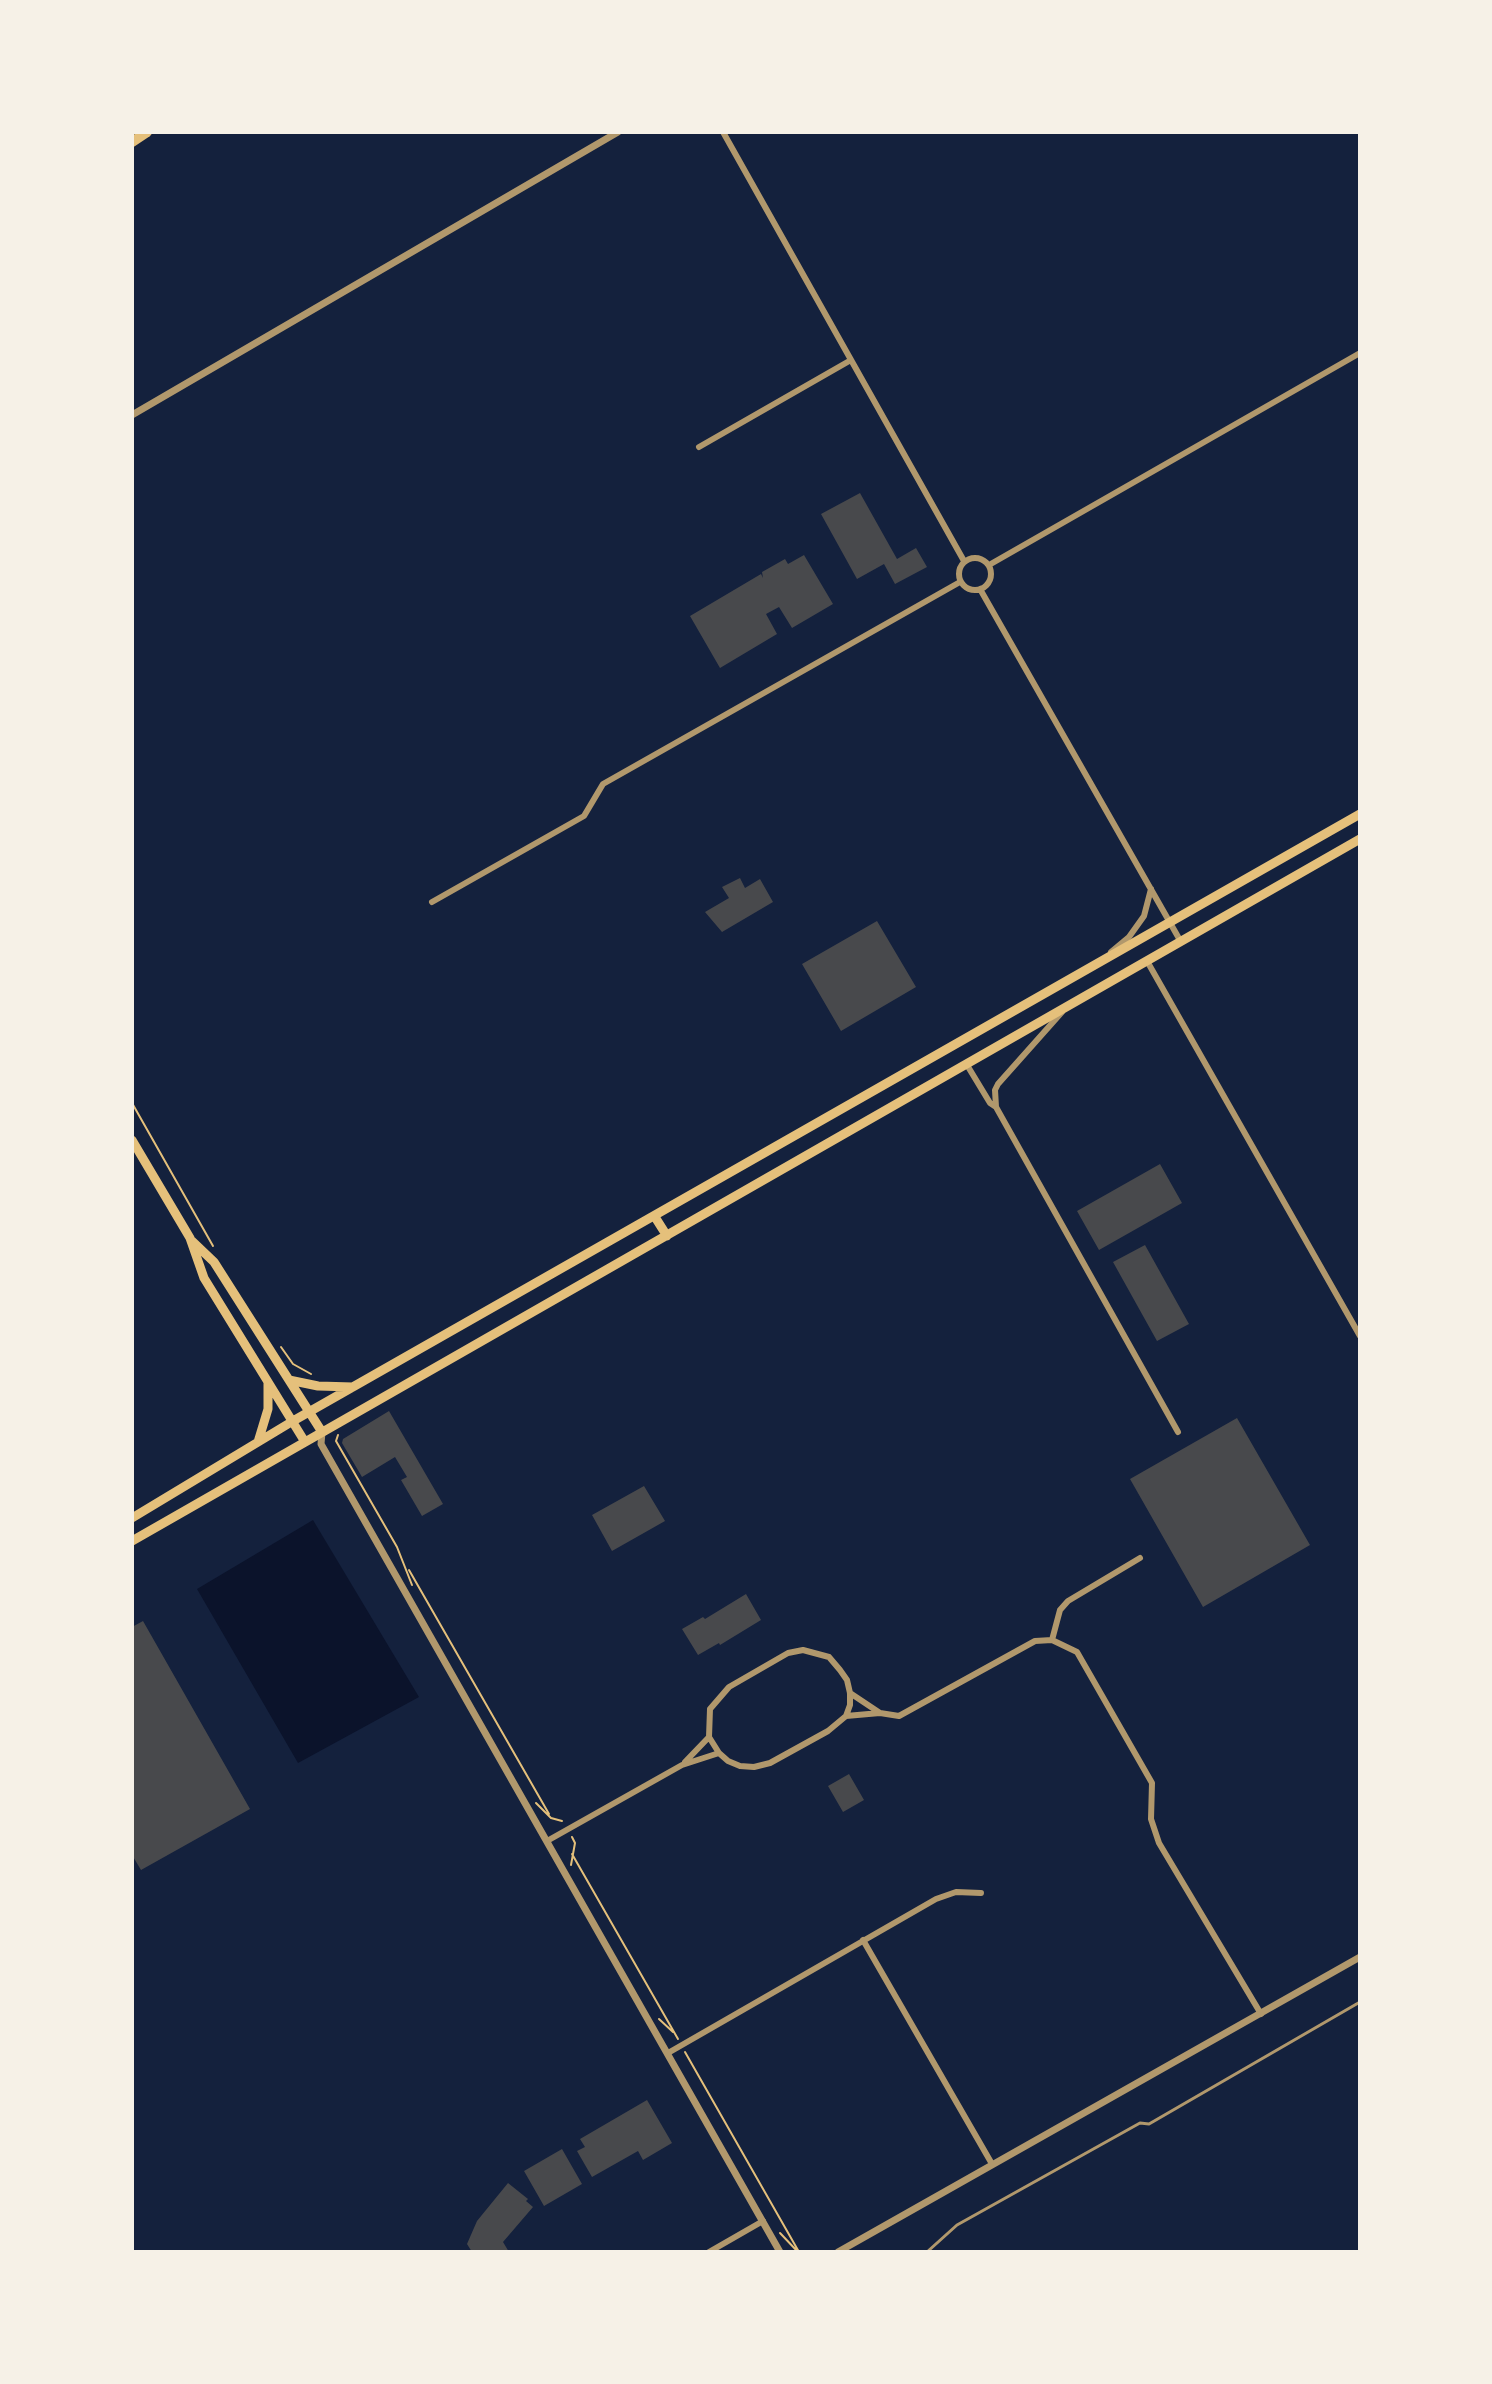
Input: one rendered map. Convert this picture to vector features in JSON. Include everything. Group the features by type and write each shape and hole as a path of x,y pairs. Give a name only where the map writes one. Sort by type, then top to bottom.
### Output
{"highway":[{"path":"132,142 147,132"}],"main road":[{"path":"1360,814 293,1421 132,1519 137,1538 1360,839"},
{"path":"132,1140 190,1238 204,1278 305,1442"},
{"path":"655,1217 667,1236"},
{"path":"190,1238 214,1262 322,1432"},
{"path":"289,1380 318,1386 356,1387"},
{"path":"258,1442 268,1409 268,1382"}],"street":[{"path":"132,415 618,132"},
{"path":"723,132 964,561"},
{"path":"989,565 1360,353"},
{"path":"699,447 851,360"},
{"path":"974,557 985,561 989,565 989,582 980,589 969,589 960,582 959,571 964,561 974,557"},
{"path":"432,902 584,816 603,784 960,582"},
{"path":"980,589 1181,942"},
{"path":"1093,967 1129,937 1144,916 1151,888"},
{"path":"1147,961 1360,1336"},
{"path":"1066,1008 998,1084 995,1090 996,1107 1178,1432"},
{"path":"967,1065 990,1103 996,1107"},
{"path":"322,1432 321,1444 780,2252"},
{"path":"305,1442 321,1444"},
{"path":"1052,1640 1060,1610 1068,1601 1140,1558"},
{"path":"846,1716 880,1713 899,1716 910,1712 1035,1641 1052,1640 1077,1652 1152,1783 1151,1819 1159,1843 1261,2014"},
{"path":"803,1650 829,1657 847,1680 850,1693 846,1716 828,1731 770,1763 740,1766 719,1753 709,1737 710,1709 720,1695 788,1653 803,1650"},
{"path":"850,1693 880,1713"},
{"path":"682,1765 709,1737"},
{"path":"547,1841 682,1765 719,1753"},
{"path":"668,2053 944,1895 966,1891 981,1893"},
{"path":"863,1940 992,2164"},
{"path":"838,2252 1360,1957"},
{"path":"709,2252 763,2221"}],"lane":[{"path":"927,2252 957,2225 1140,2123 1149,2124 1360,2002"}],"path":[{"path":"405,1565 476,1683 551,1818"},
{"path":"571,1852 673,2032"},
{"path":"690,2064 698,2073 799,2252"}],"water":[{"path":"313,1520 419,1697 298,1763 197,1589"}],"building":[{"path":"860,493 897,559 916,548 927,567 895,584 884,564 857,579 821,514"},
{"path":"804,555 833,604 792,628 779,607 766,614 777,634 720,668 690,616 761,574 763,578 762,572 785,559 788,564"},
{"path":"740,878 745,888 760,879 773,902 722,932 705,912 729,898 722,887"},
{"path":"877,921 916,987 841,1031 802,964"},
{"path":"1160,1164 1182,1203 1099,1250 1077,1211"},
{"path":"1145,1245 1189,1324 1157,1341 1113,1262"},
{"path":"389,1411 443,1504 422,1516 401,1480 407,1477 395,1457 362,1477 342,1443 343,1439"},
{"path":"1237,1418 1310,1545 1203,1607 1130,1479"},
{"path":"644,1486 665,1521 612,1551 592,1515"},
{"path":"746,1594 761,1620 698,1655 682,1629"},
{"path":"143,1621 250,1809 141,1870 132,1855 132,1627"},
{"path":"849,1774 864,1800 843,1812 828,1786"},
{"path":"647,2100 672,2143 643,2160 638,2151 592,2177 577,2151 585,2147 580,2139"},
{"path":"562,2149 582,2184 544,2206 524,2171"},
{"path":"508,2183 533,2207 503,2242 509,2252 472,2252 467,2244 477,2221"}]}
